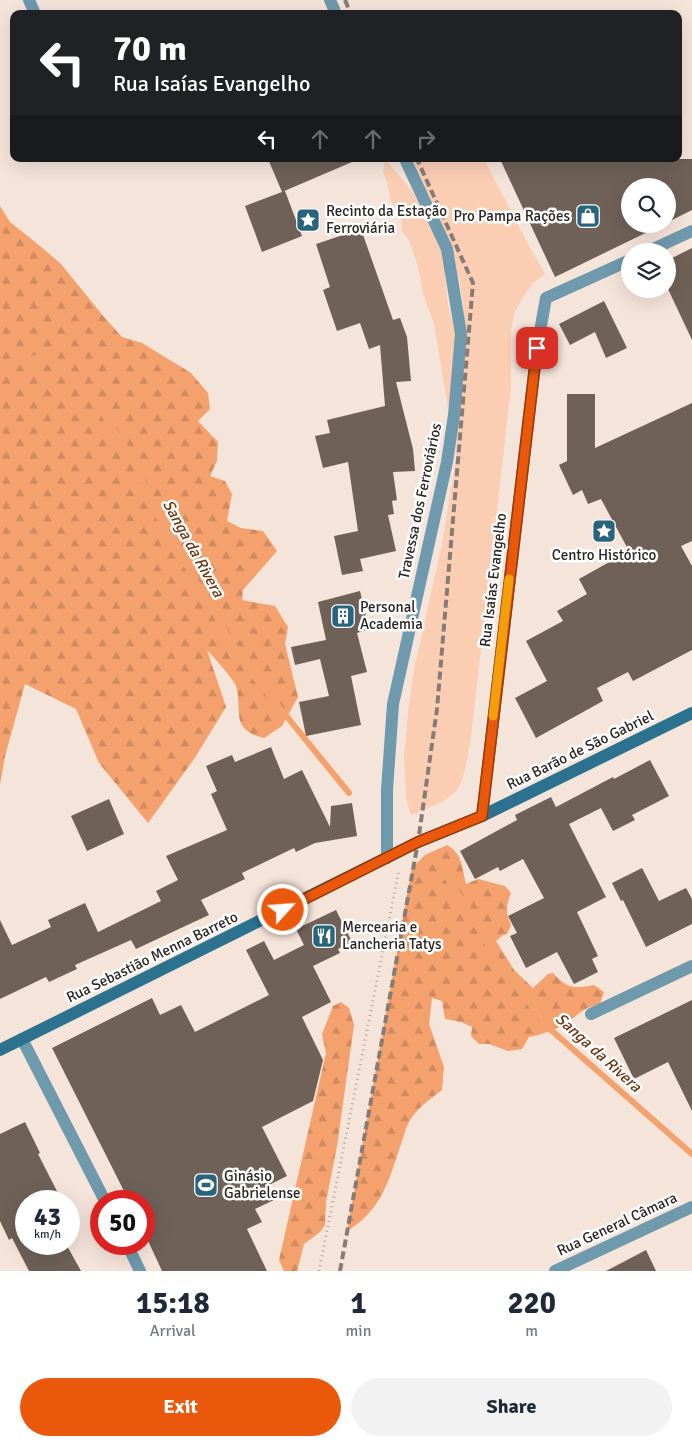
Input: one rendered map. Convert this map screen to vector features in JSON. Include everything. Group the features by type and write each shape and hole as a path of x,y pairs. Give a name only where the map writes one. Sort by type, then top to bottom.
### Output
{"main road":[{"name":"Rua Barão de São Gabriel","path":"482,816 692,713"},
{"name":"Rua Sebastião Menna Barreto","path":"0,1050 403,850 482,816"}],"street":[{"name":"Travessa dos Ferroviários","path":"387,858 387,790 393,704 447,462 454,416 461,334 446,249 406,162"},
{"path":"666,243 692,231"},
{"name":"Rua Isaías Evangelho","path":"482,816 537,348 546,298 621,264"},
{"path":"591,1014 692,966"},
{"path":"22,1039 99,1190"},
{"name":"Rua General Câmara","path":"555,1271 692,1207"},
{"path":"132,1255 140,1271"}],"path":[{"path":"319,1271 403,850"}],"shaded area":[{"path":"385,162 388,162 413,192 443,253 448,305 457,339 453,391 448,408 434,324 423,293 418,267 409,240 402,232 401,219 390,199 383,172"},
{"path":"412,162 486,162 545,274 533,283 524,296 515,311 511,330 511,388 471,737 465,769 459,787 455,792 437,804 411,815 406,799 404,758 408,712 413,674 442,544 455,464 465,328 462,295 453,253"}],"green space":[{"path":"0,206 10,222 61,264 122,337 142,343 191,373 208,393 210,409 198,421 218,442 217,461 210,476 225,481 232,494 227,521 241,528 263,531 277,551 243,590 242,600 275,606 288,627 285,644 298,697 282,726 264,738 253,734 246,730 242,724 235,683 207,650 226,707 194,759 148,823 99,763 76,709 25,684 5,756 0,785"},
{"path":"447,845 459,857 466,884 478,879 505,886 511,893 507,909 511,925 507,934 496,941 514,970 533,988 548,974 553,973 567,985 581,987 594,985 604,992 600,1004 585,1009 557,1028 529,1037 522,1049 508,1051 489,1044 479,1044 471,1036 472,1027 461,1022 445,1019 442,1001 432,998 429,1024 444,1067 442,1090 412,1117 406,1127 383,1193 369,1214 347,1231 412,868 425,855"},
{"path":"341,1002 349,1008 354,1025 337,1146 326,1202 325,1225 320,1232 304,1244 297,1271 284,1271 279,1260 326,1053 322,1034 333,1006"}],"building":[{"path":"682,159 692,159 692,210 676,218 676,178 621,178 621,233 645,233 621,243 621,245 555,277 501,162 682,162"},
{"path":"269,162 352,162 282,192"},
{"path":"285,191 302,236 262,252 245,206"},
{"path":"361,229 393,320 400,318 407,337 411,381 396,382 413,449 415,471 393,472 397,500 392,501 394,514 388,515 396,551 360,559 363,571 342,575 334,536 358,531 348,462 323,468 315,436 330,433 327,420 385,406 380,345 369,349 360,323 337,331 323,290 330,287 316,244"},
{"path":"692,248 692,340 672,298 676,298 676,256"},
{"path":"604,301 627,348 606,358 595,332 570,345 559,324"},
{"path":"567,394 595,394 595,448 692,403 692,541 681,546 692,566 692,650 633,681 628,672 597,688 603,701 536,738 515,698 547,681 526,641 563,621 557,611 587,594 579,579 629,551 601,499 588,504 582,490 573,495 559,465 567,461"},
{"path":"360,591 369,629 357,633 367,672 351,676 361,725 306,736 299,702 329,696 320,659 295,665 291,647 326,640 318,602"},
{"path":"271,747 284,779 302,770 330,827 331,806 352,803 357,836 315,843 296,852 294,848 242,873 245,879 201,900 209,915 136,949 131,940 75,965 77,969 49,982 46,977 0,999 0,920 12,945 51,927 48,920 85,903 98,932 161,901 156,891 178,880 166,856 227,830 211,794 217,791 206,766 232,755 235,762"},
{"path":"650,760 669,796 632,815 635,820 613,831 601,808 569,824 606,897 577,912 598,956 592,959 598,972 574,984 557,952 526,968 510,936 517,933 508,916 544,898 523,859 500,871 498,867 475,879 460,851 517,820 515,815 551,797 556,807"},
{"path":"109,799 124,834 87,851 71,816"},
{"path":"642,868 659,901 686,888 692,899 692,924 646,947 623,900 621,901 612,883"},
{"path":"336,910 352,942 338,949 340,953 313,966 331,1002 302,1017 323,1060 313,1101 262,1127 287,1176 269,1185 276,1199 255,1209 262,1222 247,1229 267,1271 162,1271 155,1255 155,1190 123,1190 52,1048 152,998 160,1015 181,1005 195,1032 269,995 246,950 264,941 274,960 304,945 296,929"},
{"path":"692,1000 692,1111 668,1062 634,1079 614,1038"},
{"path":"25,1122 40,1153 38,1154 56,1190 15,1190 15,1244 12,1238 9,1240 0,1221 0,1134"},
{"path":"646,1250 656,1271 606,1271"},
{"path":"21,1255 72,1255 81,1271 29,1271"}],"waterway":[{"name":"Sanga da Rivera","path":"0,367 48,355 94,399 134,461 159,518 244,664 349,793"},
{"name":"Sanga da Rivera","path":"435,859 464,903 501,967 551,1030 692,1154"}],"railway":[{"path":"345,0 349,10"},
{"path":"340,1271 418,842 437,709 473,283 418,162"}],"slow traffic":[{"path":"493,716 509,579"}],"place":[{"name":"Pro Pampa Rações","path":"588,216"},
{"name":"Recinto da Estação Ferroviária","path":"308,220"},
{"name":"Centro Histórico","path":"604,531"},
{"name":"Personal Academia","path":"343,616"},
{"name":"Mercearia e Lancheria Tatys","path":"324,936"},
{"name":"Ginásio Gabrielense","path":"206,1185"}],"route":[{"path":"283,910 418,842 482,816 537,348"}]}
